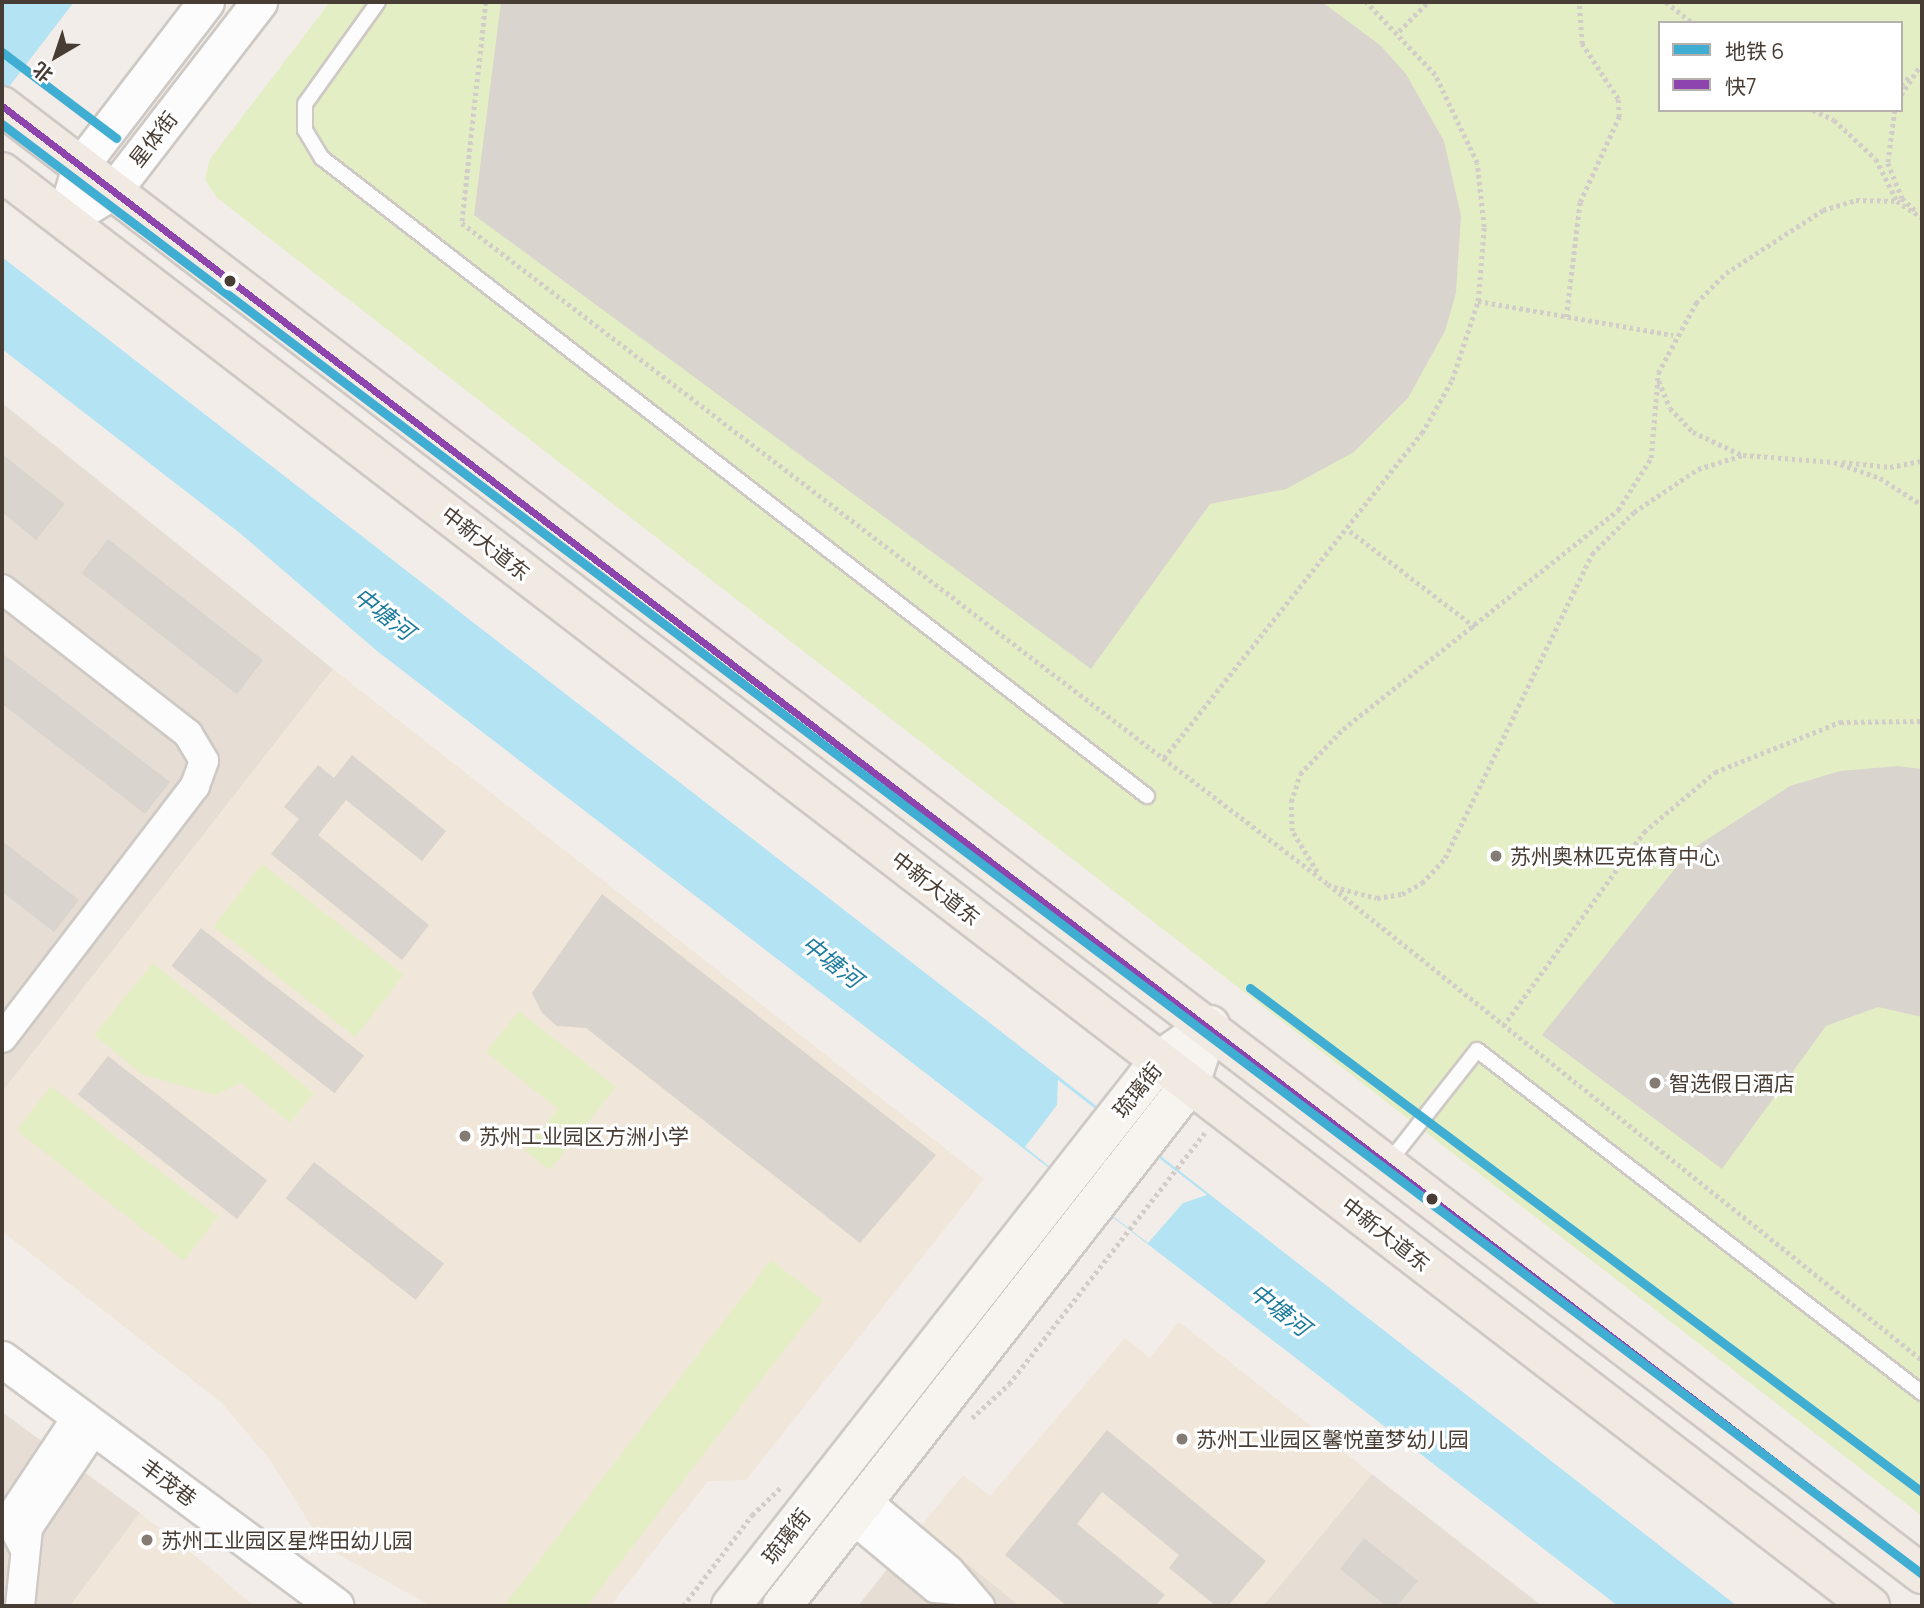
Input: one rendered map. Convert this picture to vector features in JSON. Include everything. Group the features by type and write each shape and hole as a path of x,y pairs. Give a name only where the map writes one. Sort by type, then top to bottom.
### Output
{"main road":[{"path":"3,106 1390,1162 1922,1573"},
{"name":"中新大道东","path":"2,172 1870,1606"},
{"name":"琉璃街","path":"731,1606 1160,1060 1210,1025"},
{"name":"琉璃街","path":"782,1606 1190,1084 1210,1025"}],"street":[{"name":"星体街","path":"65,220 80,166 206,2"},
{"name":"星体街","path":"65,220 113,191 259,2"},
{"path":"2,589 188,734 204,761 195,786 2,1038"},
{"name":"丰茂巷","path":"2,1359 336,1606"},
{"path":"20,1606 15,1528 87,1421"},
{"path":"858,1509 949,1592"}],"lane":[{"path":"378,2 305,104 304,130 322,158 1147,796"},
{"path":"1390,1162 1477,1050 1922,1393"}],"path":[{"path":"486,2 462,223 1328,884 1922,1360"},
{"path":"1164,758 1350,531 1452,380 1478,301 1484,227 1477,163 1435,75 1398,31 1366,2"},
{"path":"1398,31 1428,2"},
{"path":"1566,317 1580,202 1619,117 1618,99 1582,44 1579,2"},
{"path":"1668,2 1691,21"},
{"path":"1903,83 1921,64"},
{"path":"1903,91 1921,64"},
{"path":"1817,112 1834,120 1876,159 1897,201 1922,218"},
{"path":"1895,112 1888,163 1902,198 1922,218"},
{"path":"1743,455 1699,469 1634,512 1592,554 1454,840 1422,883 1377,898 1328,884 1301,857 1292,831 1291,802 1300,774 1343,729 1475,627 1618,510 1656,443 1658,376 1673,335 1726,273 1824,210 1856,200 1897,201"},
{"path":"1478,301 1673,335"},
{"path":"1658,376 1682,422 1709,443 1743,455 1890,467 1922,461"},
{"path":"1834,462 1880,478 1922,505"},
{"path":"1350,531 1475,627"},
{"path":"1503,1026 1644,832 1715,772 1840,722 1922,722"},
{"path":"964,1426 1009,1384 1175,1170"}],"shaded area":[{"path":"2,403 333,669 2,1092"},
{"name":"苏州工业园区方洲小学","path":"333,669 984,1179 746,1480 708,1481 610,1606 431,1606 324,1546 271,1461 222,1403 2,1231 2,1092"},
{"name":"苏州工业园区馨悦童梦幼儿园","path":"1179,1322 1372,1474 1263,1606 1020,1606 921,1526 963,1475 990,1496 1125,1338 1150,1358"},
{"path":"2,1412 140,1513 70,1606 2,1606"},
{"path":"1372,1474 1542,1606 1263,1606"},
{"name":"苏州工业园区星烨田幼儿园","path":"140,1513 209,1567 253,1606 70,1606"},
{"path":"921,1526 1020,1606 858,1606"}],"green space":[{"name":"苏州奥林匹克体育中心","path":"330,2 1922,2 1922,1516 216,197 205,179 210,159"},
{"path":"262,864 404,975 355,1037 213,926"},
{"path":"153,963 314,1093 290,1123 241,1083 215,1095 143,1075 94,1035"},
{"path":"519,1011 616,1087 550,1170 525,1151 558,1109 486,1052"},
{"path":"51,1086 218,1217 184,1261 17,1130"},
{"path":"771,1260 823,1300 587,1606 504,1606"}],"water":[{"path":"2,2 74,2 2,96"},
{"name":"中塘河","path":"2,257 1737,1606 1618,1606 377,651 241,534 2,349"}],"pier":[{"path":"1058,1080 1207,1195 1183,1203 1148,1243 1066,1180 1025,1147 1057,1105"}],"building":[{"path":"501,2 1322,2 1380,45 1406,74 1444,141 1461,216 1456,293 1445,331 1408,398 1354,452 1286,489 1210,504 1091,669 474,215"},
{"path":"2,454 65,504 36,540 2,512"},
{"path":"108,539 263,660 237,694 82,573"},
{"path":"2,653 170,782 145,814 2,704"},
{"path":"352,755 446,831 422,861 346,800 318,835 429,925 402,960 271,854 299,819 284,807 318,765 334,778"},
{"path":"1898,766 1922,769 1922,1017 1878,1007 1826,1026 1722,1169 1542,1035 1689,851 1790,786 1840,771"},
{"path":"2,841 79,900 54,932 2,892"},
{"path":"602,894 936,1155 860,1243 586,1028 557,1026 542,1013 532,993"},
{"path":"201,928 364,1055 335,1093 171,966"},
{"path":"108,1056 267,1180 237,1219 78,1095"},
{"path":"314,1162 444,1264 416,1300 286,1198"},
{"path":"1107,1430 1266,1561 1228,1606 1216,1606 1169,1568 1179,1555 1102,1492 1077,1524 1165,1595 1155,1606 1067,1606 1005,1555"},
{"path":"1364,1538 1418,1581 1397,1606 1386,1606 1340,1569"}],"metro line":[{"name":"6","path":"2,52 116,138"},
{"name":"6","path":"2,124 1922,1574"},
{"name":"6","path":"1250,988 1922,1492"}],"transit line":[{"name":"快7","path":"2,106 1922,1574"}],"place":[{"name":"苏州奥林匹克体育中心","path":"1496,856"},
{"name":"智选假日酒店","path":"1655,1083"},
{"name":"苏州工业园区方洲小学","path":"465,1136"},
{"name":"苏州工业园区馨悦童梦幼儿园","path":"1182,1439"},
{"name":"苏州工业园区星烨田幼儿园","path":"147,1540"}]}
